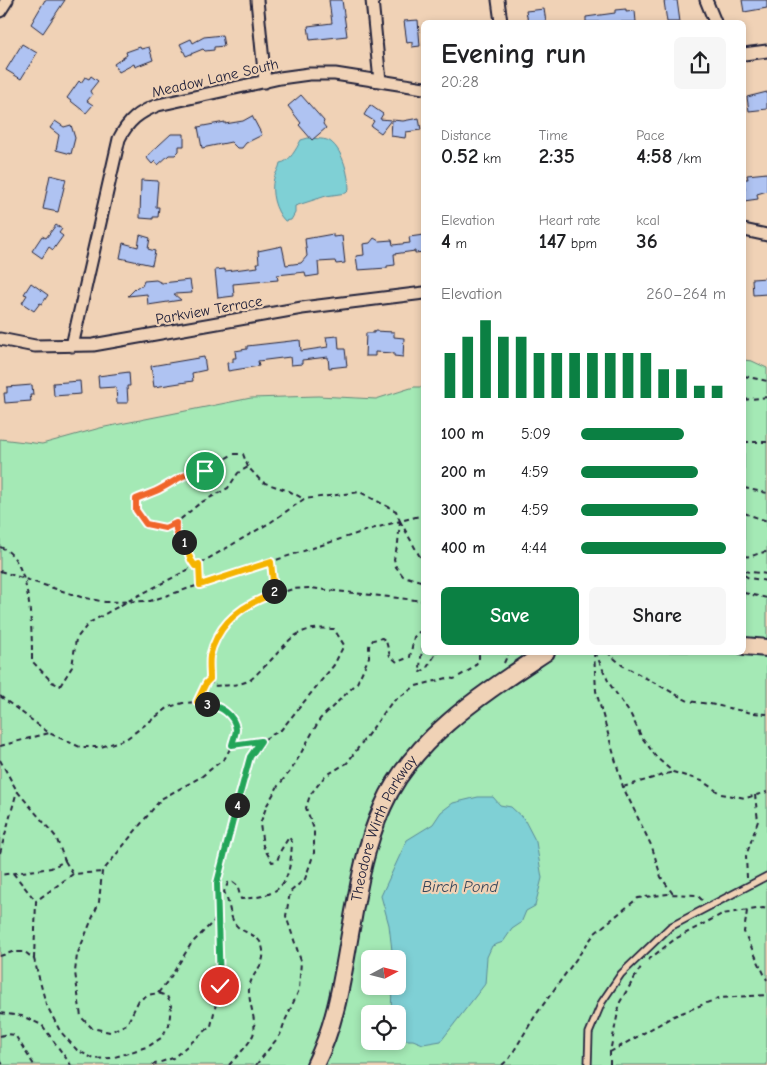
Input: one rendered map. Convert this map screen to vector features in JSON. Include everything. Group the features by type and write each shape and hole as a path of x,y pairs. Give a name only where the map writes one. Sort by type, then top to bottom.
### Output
{"street":[{"path":"257,0 265,82"},
{"path":"372,0 380,81"},
{"path":"498,0 501,20"},
{"path":"706,0 714,20"},
{"path":"746,54 767,52"},
{"name":"Meadow Lane South","path":"72,346 117,149 125,128 141,112 158,105 296,76 335,74 421,88"},
{"path":"746,230 767,235"},
{"name":"Parkview Terrace","path":"0,339 35,346 72,346 119,342 302,308 421,293"},
{"path":"746,646 767,648"},
{"name":"Theodore Wirth Parkway","path":"315,1065 332,1023 341,992 360,874 383,804 414,756 438,732 508,677 541,655"}],"lane":[{"path":"588,1065 588,1033 602,1002 620,974 670,927 767,876"}],"path":[{"path":"746,376 767,381"},
{"path":"746,400 767,396"},
{"path":"746,442 767,442"},
{"path":"248,467 238,473 228,488 200,503 176,523 165,528 146,524 136,510 136,499 156,491 184,474 205,471 233,454 243,454 248,467 262,482 304,499"},
{"path":"746,489 767,494"},
{"path":"0,547 6,549 20,565 24,579 31,625 32,661 52,682 60,686 72,667 76,639 90,623 199,564 271,522 304,499 360,492 396,511 421,559"},
{"path":"746,514 767,521"},
{"path":"0,571 81,597 105,602 150,601 368,530 421,516"},
{"path":"400,521 394,559 396,566 403,576 421,581"},
{"path":"176,523 175,531 177,537 184,541 195,566"},
{"path":"746,557 750,558 767,552"},
{"path":"271,562 274,594"},
{"path":"199,564 200,585"},
{"path":"746,571 767,574"},
{"path":"746,576 767,581"},
{"path":"232,745 261,741 281,730 334,665 344,645 334,629 317,628 299,633 284,644 249,681 213,686 210,679 210,656 226,622 256,600 293,589 310,588 421,601"},
{"path":"746,593 767,598"},
{"path":"229,1065 253,1034 255,1026 252,1018 249,987 264,960 260,942 234,924 224,892 228,883 233,882 237,885 241,900 273,892 285,883 290,866 292,842 289,838 283,845 277,862 272,862 267,856 263,846 260,824 267,805 278,786 292,768 320,720 357,683 366,663 372,640 382,638 386,641 390,656 397,662 410,657 414,637 419,632 421,633"},
{"path":"421,653 420,672 426,669 435,655"},
{"path":"256,1065 280,1035 284,1021 299,990 301,961 286,916 290,892 305,879 314,852 314,829 306,808 310,795 325,776 347,763 392,702 416,686 447,678 454,679 473,668 479,660 479,655"},
{"path":"504,662 508,655"},
{"path":"594,655 596,691 623,787 652,848 661,877 673,894"},
{"path":"595,655 609,683 631,714 641,736 657,758 673,772 702,781 721,794 746,798 767,792"},
{"path":"610,655 622,665 688,701 767,714"},
{"path":"197,702 206,683 210,679"},
{"path":"0,696 49,733 80,747 102,747 126,740 170,707 197,702 221,708 232,717 236,729 232,745 225,758 201,777 161,799 102,872 99,902 77,955 75,972 81,1017 92,1028 110,1032 127,1024 139,1000 148,995 158,993 167,996 171,1004 169,1025 161,1038 149,1046 111,1058 94,1059 77,1050 60,1031 46,1004 34,959 36,901 13,873"},
{"path":"0,746 49,733"},
{"path":"152,1065 173,1058 211,1026 220,986 217,883 250,757 261,741"},
{"path":"0,760 17,791 56,837 73,874"},
{"path":"623,787 673,772"},
{"path":"0,853 17,791"},
{"path":"747,886 746,856 758,821 755,796"},
{"path":"0,875 51,868 66,861"},
{"path":"36,901 73,874 102,872"},
{"path":"502,1065 509,1058 535,1016 595,934 638,898 673,894 697,895 707,907 722,914"},
{"path":"648,960 675,939 722,914 767,909"},
{"path":"747,911 744,932 767,980"},
{"path":"158,993 170,978 191,944 218,917"},
{"path":"0,956 12,952 25,952 34,959"},
{"path":"610,1065 610,1052 620,1002 642,965"},
{"path":"610,1052 674,1016 719,998 767,995"},
{"path":"0,1013 22,1016 42,1026 71,1065"},
{"path":"0,1036 7,1034 15,1036 34,1065"},
{"path":"0,1060 3,1065"}],"green space":[{"path":"746,360 767,368 767,1065 0,1065 0,439 42,444 100,428 251,398 318,396 376,399 414,387 421,387 421,655 746,655"}],"water":[{"path":"308,138 331,142 339,151 348,178 349,190 346,193 326,196 295,206 295,213 291,220 285,221 278,212 274,201 274,178 280,163 290,158 301,140"},
{"name":"Birch Pond","path":"478,797 493,797 500,805 511,807 524,819 536,842 542,878 535,906 526,911 521,923 512,929 503,942 492,946 487,957 485,984 441,1041 423,1044 413,1040 406,1040 406,1005 391,1005 392,995 406,995 406,950 392,950 389,925 381,896 407,840 433,824 441,812 453,803"}],"building":[{"path":"45,0 65,0 43,33 31,24"},
{"path":"329,0 342,0 347,36 310,40 308,26 332,23"},
{"path":"677,0 680,20 667,20 664,1"},
{"path":"742,0 767,0 767,8 744,12"},
{"path":"544,9 546,20 528,20 526,11"},
{"path":"626,9 626,12 635,11 636,20 586,20 586,17 615,13 615,10"},
{"path":"418,20 420,46 412,47 412,42 407,43 404,21"},
{"path":"222,35 224,46 214,47 214,50 205,51 203,49 186,56 180,44 191,39 193,43 204,37"},
{"path":"22,44 37,53 21,79 6,70"},
{"path":"140,47 141,49 149,47 153,60 135,67 134,64 119,72 114,64 127,55 126,52"},
{"path":"91,76 98,81 90,91 92,95 87,101 93,105 86,113 67,98 79,81 81,83 85,77 89,79"},
{"path":"767,92 767,109 749,111 747,97"},
{"path":"301,95 324,121 323,124 326,128 312,140 299,125 301,123 288,106"},
{"path":"370,105 383,114 380,119 391,120 381,133 371,126 374,121 364,115"},
{"path":"252,116 262,135 246,143 242,148 237,148 231,142 202,148 198,127 243,121"},
{"path":"419,118 421,130 406,132 405,138 391,136 392,120 403,121"},
{"path":"55,121 64,127 71,125 75,138 71,154 56,150 59,135 50,128"},
{"path":"171,134 184,134 184,146 179,146 179,151 175,155 169,155 158,165 155,161 152,164 146,157"},
{"path":"767,173 767,191 757,194 758,199 746,201 747,175"},
{"path":"50,175 66,179 58,212 43,209"},
{"path":"141,180 158,181 156,207 159,207 158,217 153,217 153,219 140,218"},
{"path":"56,225 62,229 59,233 63,236 53,250 49,247 42,258 32,251 42,236 46,238"},
{"path":"333,234 333,237 342,236 345,263 336,264 335,261 318,262 319,275 306,277 305,272 277,275 278,280 233,284 234,296 218,298 215,270 225,269 225,271 258,267 258,251 282,246 286,265 301,263 307,256 305,239"},
{"path":"140,235 150,238 148,249 155,251 152,265 120,258 123,243 138,247"},
{"path":"421,235 421,252 415,253 415,251 394,254 395,265 387,266 387,268 358,270 356,256 364,255 363,244 370,243 374,238 379,241 392,240 393,245 410,243 409,237"},
{"path":"767,278 767,294 753,295 752,279"},
{"path":"156,280 162,283 190,280 192,293 174,294 181,300 148,305 147,294 128,296 137,287 142,286 144,281"},
{"path":"31,283 48,295 34,311 22,303 27,295 24,294"},
{"path":"374,331 394,332 394,337 404,338 403,357 394,356 394,353 375,352 375,356 365,356 366,333 374,333"},
{"path":"338,336 339,349 345,349 347,366 329,368 328,357 302,360 302,364 291,365 290,357 258,361 259,366 228,371 227,363 233,362 233,358 236,358 235,351 247,349 247,346 300,340 301,351 328,347 326,337"},
{"path":"204,357 206,370 192,373 193,381 154,387 151,366"},
{"path":"129,372 130,386 127,386 128,403 117,403 116,387 99,388 98,376"},
{"path":"80,381 81,394 54,396 53,383"},
{"path":"32,385 33,395 30,395 31,401 5,403 4,393 7,393 7,387"}],"route":[{"path":"205,471 184,474 156,491 136,499 136,510 146,524 165,528 176,523 175,531 177,537 184,541 195,566 199,564 200,585 271,562 274,594 256,600 226,622 210,656 210,679 206,683 197,702 221,708 232,717 236,729 232,745 261,741 250,757 242,783 229,844 217,883 220,986"}]}
